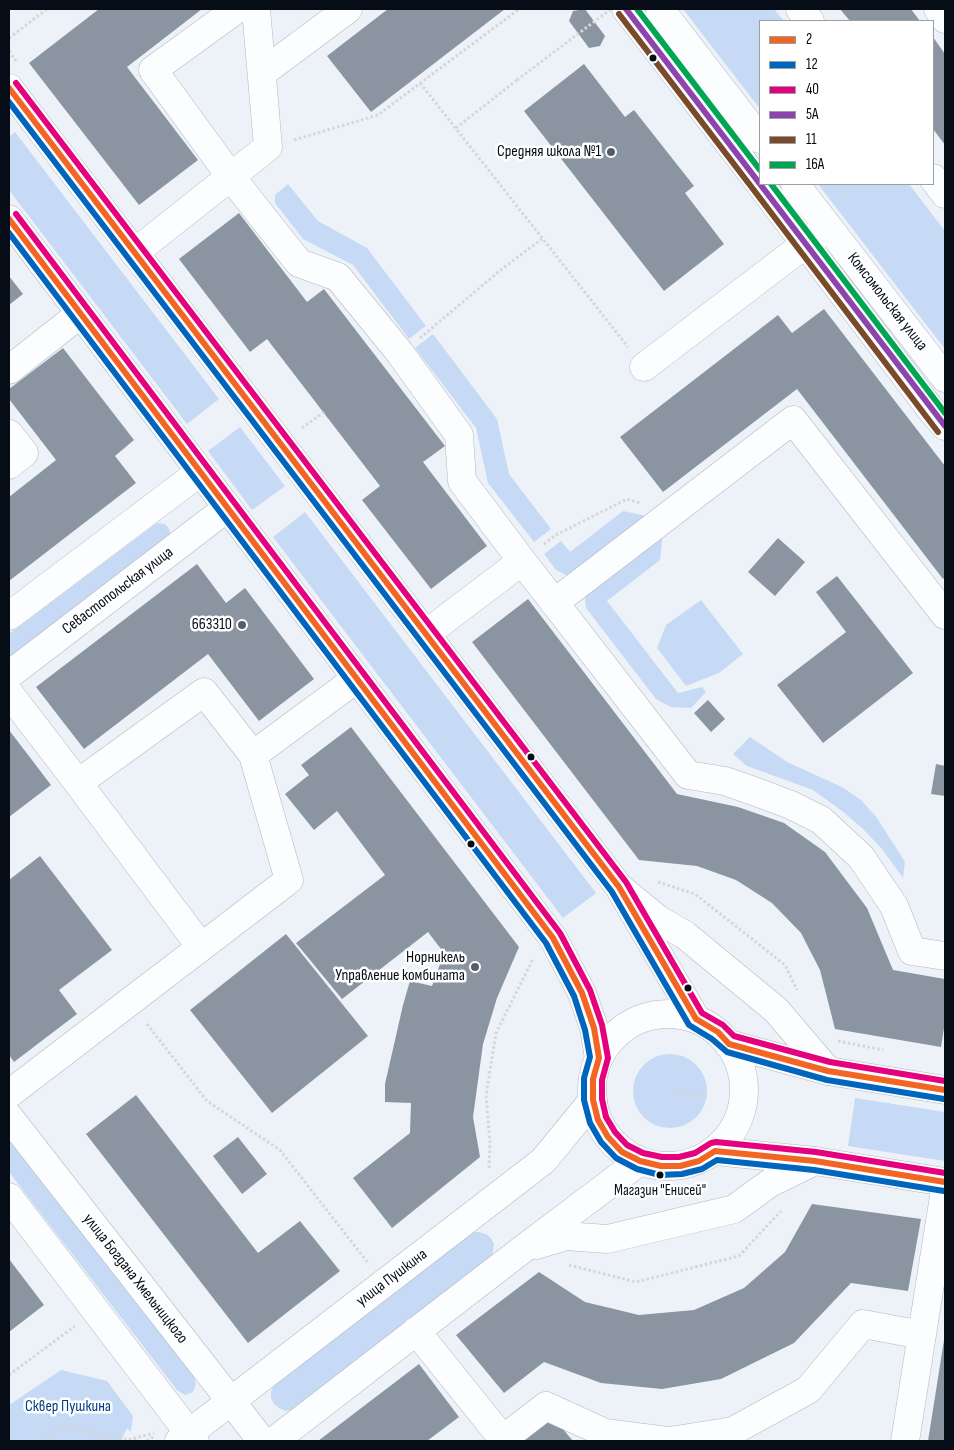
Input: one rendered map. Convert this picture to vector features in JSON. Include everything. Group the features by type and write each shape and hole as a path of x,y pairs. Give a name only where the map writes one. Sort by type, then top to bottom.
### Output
{"street":[{"path":"237,9 153,70 231,177 300,263 338,277 400,353 459,435 462,481 530,554 554,603 688,775 725,781 759,792 821,820 861,857 894,906 912,951 945,956"},
{"path":"134,253 268,147 256,9"},
{"path":"262,74 348,9"},
{"name":"Комсомольская улица","path":"626,9 759,183"},
{"path":"660,9 759,138"},
{"path":"800,9 809,20"},
{"path":"938,9 945,19"},
{"path":"9,88 619,887 696,1019"},
{"path":"934,179 945,194"},
{"name":"Комсомольская улица","path":"761,185 945,426"},
{"name":"Комсомольская улица","path":"796,185 945,378"},
{"path":"9,219 552,938 582,993 594,1028 599,1058"},
{"path":"644,366 828,226"},
{"path":"9,370 80,314"},
{"path":"554,603 793,420 944,609"},
{"path":"9,434 24,453 9,465"},
{"path":"9,616 200,472"},
{"name":"Севастопольская улица","path":"9,675 227,508"},
{"path":"426,634 530,554"},
{"path":"253,755 356,678"},
{"path":"9,1094 288,880 253,755 204,692 78,783"},
{"path":"9,693 201,947"},
{"path":"619,887 659,920 684,934 776,1010 828,1071"},
{"path":"668,1014 696,1019 718,1032 729,1044 742,1071 744,1102 734,1129 715,1151 698,1161 680,1166 661,1166 640,1161 622,1152 608,1137 598,1120 593,1100 593,1079 599,1058 616,1035 640,1019 668,1014"},
{"path":"729,1044 828,1071 945,1090"},
{"name":"улица Пушкина","path":"184,1433 230,1401 542,1161 593,1100"},
{"name":"улица Богдана Хмельницкого","path":"9,1117 262,1441"},
{"path":"715,1151 815,1161 945,1182"},
{"path":"274,1441 640,1161"},
{"path":"523,1249 566,1236 608,1239 734,1209 770,1183 815,1161"},
{"path":"905,1441 945,1190"},
{"path":"9,1196 96,1310 184,1433"},
{"path":"416,1331 502,1440 546,1406 605,1433 669,1441 734,1438 808,1390 863,1324 922,1335"}],"path":[{"path":"9,38 47,9"},
{"path":"268,147 378,115 519,9"},
{"path":"456,128 611,9"},
{"path":"420,84 644,366"},
{"path":"430,330 502,269 542,239"},
{"path":"300,430 324,412"},
{"path":"530,554 556,535 627,499 670,513"},
{"path":"652,880 695,894 785,965 800,998"},
{"path":"483,1174 489,1169 490,1143 486,1095 496,1033 537,951"},
{"path":"130,1002 207,1101 280,1150 368,1263 376,1258"},
{"path":"676,1091 707,1096"},
{"path":"568,1265 636,1282 739,1256 783,1209"},
{"path":"9,1375 96,1310"},
{"path":"41,1441 62,1425 128,1440 160,1432 184,1433"},
{"path":"108,1441 110,1436"}],"green space":[{"path":"683,9 774,9 783,20 759,20 759,108"},
{"path":"15,132 219,399 187,424 9,190 9,137"},
{"path":"288,184 318,221 367,248 426,326 409,339 353,265 303,239 275,203 275,195"},
{"path":"819,185 910,185 945,231 945,349"},
{"path":"433,334 497,419 509,474 551,529 534,542 488,483 476,428 415,348"},
{"path":"240,427 285,486 252,510 208,451"},
{"path":"623,511 651,517 580,572 566,575 556,570 544,554 561,541 570,552"},
{"path":"305,512 596,893 563,918 273,537"},
{"path":"157,523 165,524 171,534 9,660 9,634"},
{"path":"663,532 660,560 607,601 678,693 702,687 706,692 691,708 671,707 656,699 586,608 585,598 591,587"},
{"path":"701,600 743,654 719,673 686,686 657,648 666,625"},
{"path":"750,737 787,762 842,787 861,800 877,818 905,862 903,878 882,849 842,811 813,790 747,766 733,754"},
{"path":"663,1054 677,1054 691,1060 701,1070 707,1084 705,1105 691,1122 677,1128 663,1128 649,1122 639,1112 633,1098 633,1084 639,1070 649,1060"},
{"path":"855,1098 945,1112 945,1161 848,1146"},
{"path":"9,1137 194,1377 196,1384 193,1392 185,1395 177,1390 9,1172"},
{"path":"473,1232 486,1234 491,1238 494,1244 492,1257 291,1410 285,1411 274,1404 271,1392 277,1381"},
{"name":"Сквер Пушкина","path":"61,1370 107,1381 133,1416 131,1432 127,1428 121,1441 9,1441 9,1405"}],"building":[{"path":"99,9 202,9 127,67 198,160 139,205 29,63"},
{"path":"388,9 505,9 371,112 327,56"},
{"path":"585,9 605,36 600,46 589,48 569,21 573,11"},
{"path":"840,9 911,9 919,20 849,20"},
{"path":"934,38 945,54 945,145 934,130"},
{"name":"Средняя школа №1","path":"584,64 625,117 634,110 694,186 685,193 724,244 664,291 524,111"},
{"path":"239,213 307,302 324,289 445,446 423,462 487,546 431,589 362,500 380,486 267,339 250,352 179,259"},
{"path":"9,276 23,294 9,305"},
{"path":"824,309 945,466 945,577 943,579 797,389 663,492 620,437 778,315 792,333"},
{"path":"63,348 134,440 115,456 136,483 9,581 9,497 56,460 9,399 9,389"},
{"path":"778,538 805,562 775,596 748,572"},
{"path":"197,564 226,603 245,588 314,679 259,721 208,654 84,749 36,687"},
{"path":"837,576 913,673 823,743 777,685 846,632 816,592"},
{"path":"528,599 677,794 738,807 784,823 825,852 867,908 893,970 945,979 945,1022 941,1047 835,1029 820,970 801,933 772,903 736,880 697,866 639,860 472,642"},
{"path":"708,700 725,719 711,732 694,713"},
{"name":"Норникель Управление комбината","path":"351,727 519,947 497,998 483,1044 473,1117 480,1157 392,1228 353,1178 410,1133 411,1103 385,1102 385,1084 410,981 432,986 444,953 428,932 342,999 296,943 385,875 337,811 314,830 285,794 309,775 301,765"},
{"path":"9,730 51,785 9,817"},
{"path":"936,764 945,766 945,796 931,794"},
{"path":"40,856 112,950 59,990 77,1014 14,1062 9,1055 9,880"},
{"path":"286,934 368,1036 272,1113 190,1010"},
{"path":"136,1095 258,1253 300,1221 340,1271 248,1343 86,1134"},
{"path":"238,1137 267,1174 242,1194 213,1156"},
{"path":"812,1204 921,1219 908,1291 851,1283 794,1343 721,1379 662,1389 601,1383 544,1362 504,1393 456,1335 539,1272 585,1302 639,1315 694,1310 744,1288 785,1252"},
{"path":"9,1259 44,1305 9,1332"},
{"path":"944,1340 945,1441 928,1441"},
{"path":"419,1364 459,1417 427,1441 318,1441"},
{"path":"546,1409 573,1441 508,1441"}],"transit line":[{"name":"5А","path":"626,9 759,183"},
{"name":"16А","path":"637,9 759,169"},
{"name":"11","path":"619,14 753,189"},
{"name":"40","path":"16,83 626,882 702,1013 723,1025 734,1036 830,1062 945,1081"},
{"name":"2","path":"9,88 619,887 696,1019 718,1032 729,1044 828,1071 945,1090"},
{"name":"12","path":"9,102 612,892 689,1025 712,1039 727,1052 827,1080 944,1099"},
{"name":"5А","path":"761,185 945,426"},
{"name":"16А","path":"772,185 945,413"},
{"name":"11","path":"753,189 938,432"},
{"name":"40","path":"16,214 560,933 590,990 602,1025 608,1058 602,1080 602,1099 606,1117 615,1132 627,1145 643,1153 662,1157 679,1157 695,1153 716,1142 816,1152 945,1173"},
{"name":"2","path":"9,219 553,938 582,993 594,1028 599,1058 593,1079 593,1100 598,1120 608,1137 622,1152 640,1161 661,1166 680,1166 699,1161 715,1151 815,1161 945,1182"},
{"name":"12","path":"9,233 546,943 574,996 585,1030 590,1057 584,1078 584,1100 590,1123 601,1142 616,1158 637,1169 660,1175 682,1174 702,1169 717,1160 814,1170 944,1191"}],"place":[{"name":"Средняя школа №1","path":"611,152"},
{"name":"663310","path":"242,625"},
{"name":"Норникель Управление комбината","path":"475,967"},
{"name":"Магазин \"Енисей\"","path":"660,1175"}]}
